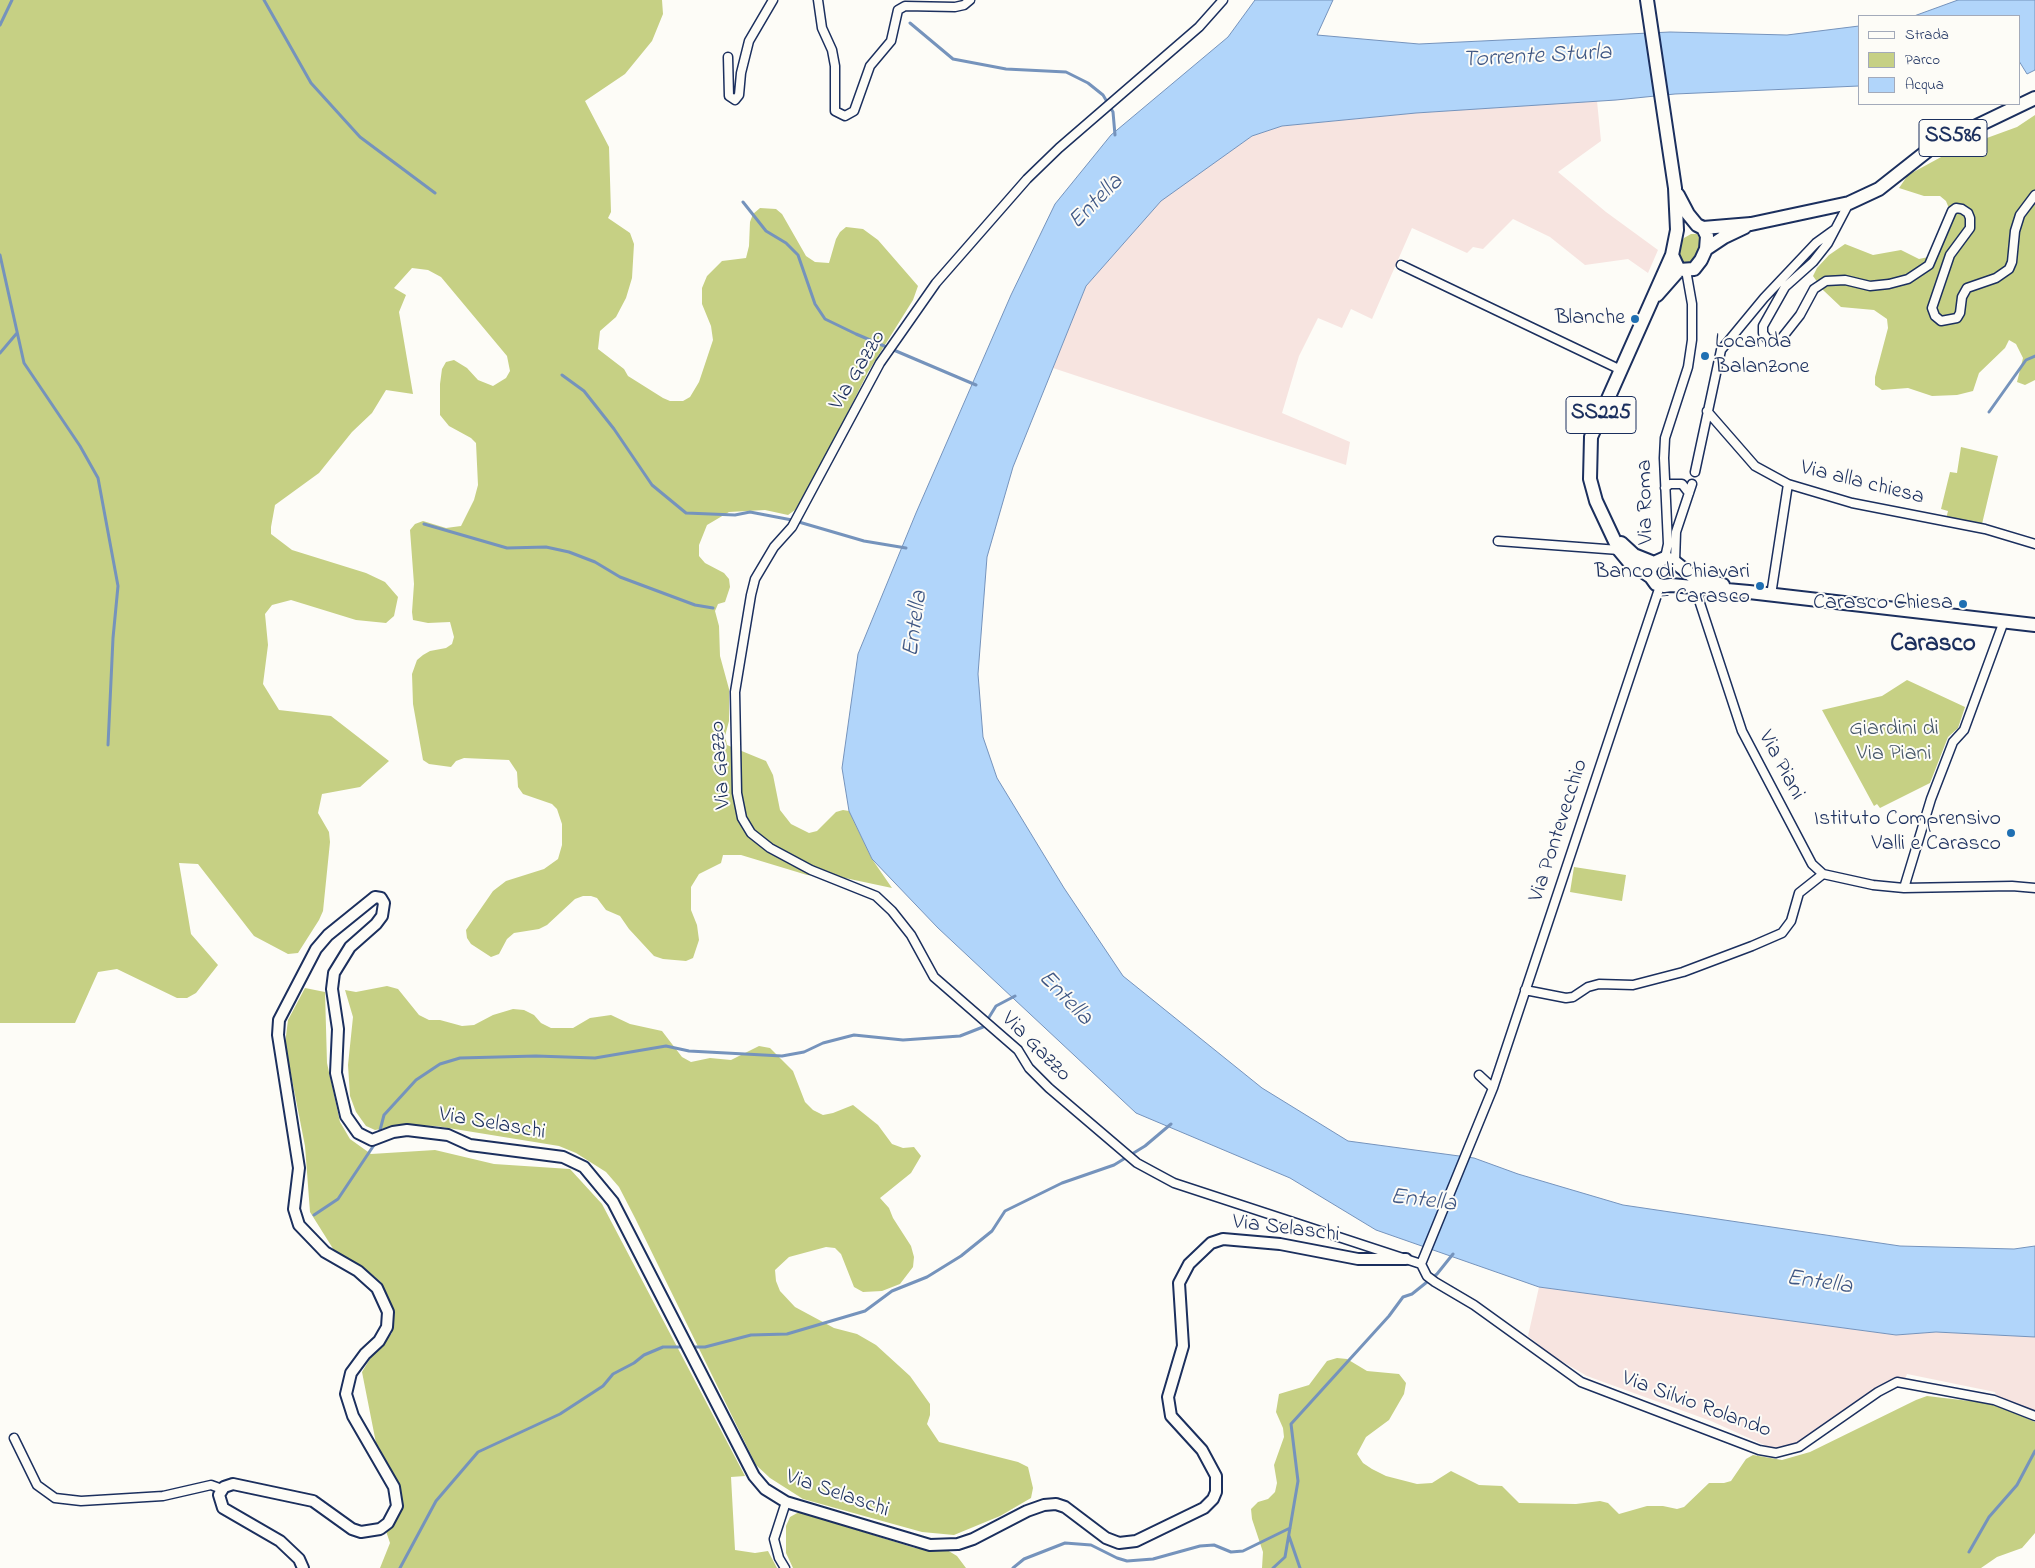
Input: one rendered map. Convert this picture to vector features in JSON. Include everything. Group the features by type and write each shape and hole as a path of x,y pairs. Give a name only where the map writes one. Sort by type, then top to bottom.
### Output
{"main road":[{"name":"SS225","path":"1647,0 1675,188 1678,230 1672,254 1591,437 1590,479 1596,500 1619,550 1629,562 1661,583 2035,625"},
{"name":"SS586","path":"1700,227 1752,224 1849,203 1879,189 1931,148 2035,98"},
{"name":"SS225","path":"1652,301 1683,270 1694,269 1702,260 1706,249 1707,236 1680,200 1675,188"},
{"name":"SS586","path":"1706,249 1724,237 1752,224"},
{"path":"1678,230 1687,225 1700,227"},
{"path":"1672,254 1683,270"},
{"name":"SS225","path":"1610,533 1634,555 1668,562 1712,583 1749,592"},
{"path":"1668,562 1677,578 1661,583 1650,570 1668,562"}],"street":[{"path":"728,57 729,96 735,100 739,95 741,73 749,41 773,0"},
{"path":"818,0 822,28 832,50 835,66 836,111 845,116 854,111 870,66 891,41 898,10 905,6 956,7 964,5 970,0"},
{"name":"Via Gazzo","path":"1223,0 1199,27 1059,148 1027,179 936,283 880,363 792,527 774,547 761,568 750,595 735,692 737,792 742,818 751,833 770,848 811,870 876,896 892,911 911,935 934,977 1018,1050 1029,1068 1050,1088 1137,1163 1174,1184 1406,1259 1422,1261"},
{"path":"1849,203 1828,243 1813,262 1785,287 1763,326 1763,333 1767,339 1774,341 1781,339 1800,315 1814,289 1826,280 1845,280 1870,286 1889,284 1908,279 1929,265 1952,211 1956,208 1962,208 1968,213 1970,228 1950,255 1932,308 1934,316 1941,321 1957,318 1960,313 1962,297 1967,288 1996,278 2009,269 2012,262 2015,231 2020,215 2035,195"},
{"path":"1695,472 1717,366 1724,346 1764,298 1816,243 1836,228"},
{"path":"1401,265 1621,370"},
{"name":"Via Roma","path":"1668,562 1665,438 1688,367 1692,340 1692,304 1683,270"},
{"name":"Via alla chiesa","path":"1707,411 1756,466 1788,484 1852,503 1985,529 2035,544"},
{"path":"1665,488 1670,484 1682,484 1689,493"},
{"path":"1668,562 1692,484"},
{"path":"1771,594 1788,484"},
{"path":"1498,542 1619,550"},
{"name":"Via Pontevecchio","path":"1422,1261 1493,1090 1661,583"},
{"name":"Via Piani","path":"1694,588 1742,731 1812,864 1823,874"},
{"path":"1904,888 1931,799 1953,742 1964,730 2004,621"},
{"path":"1525,990 1566,998 1599,984 1633,985 1683,972 1743,949 1782,932 1790,921 1799,893 1823,874 1873,885 1904,888 2012,886 2035,888"},
{"name":"Via Selaschi","path":"222,1489 233,1484 313,1501 352,1529 361,1532 380,1529 394,1515 397,1506 394,1487 353,1416 346,1394 351,1373 365,1354 379,1341 387,1327 388,1312 377,1288 358,1271 325,1252 299,1225 294,1209 299,1168 278,1035 279,1020 316,949 328,935 375,896 381,898 384,903 382,916 376,924 350,947 334,973 332,989 338,1029 336,1073 346,1116 358,1133 372,1140 393,1132 407,1130 448,1135 470,1145 563,1157 584,1167 613,1202 754,1476 765,1489 786,1502 930,1545 958,1544 1027,1511 1044,1505 1056,1504 1066,1507 1106,1538 1119,1543 1136,1540 1204,1508 1213,1499 1216,1492 1216,1476 1202,1450 1170,1416 1168,1397 1183,1346 1179,1283 1189,1264 1211,1244 1223,1239 1280,1244 1358,1259 1406,1259"},
{"path":"1479,1075 1493,1090"},
{"name":"Via Silvio Rolando","path":"1422,1261 1427,1276 1474,1304 1581,1382 1759,1450 1776,1454 1799,1447 1883,1389 1897,1382 1994,1400 2035,1416"},
{"path":"14,1438 37,1485 55,1498 81,1501 163,1496 211,1485 222,1489 219,1499 223,1508 280,1541 299,1559 303,1568"},
{"path":"785,1568 779,1558 774,1539 786,1502"}],"shaded area":[{"path":"1597,101 1601,141 1558,172 1606,212 1658,250 1648,273 1628,259 1585,265 1550,237 1513,219 1483,249 1473,247 1467,253 1412,228 1372,319 1351,309 1342,328 1318,318 1299,356 1282,413 1350,442 1346,465 1053,368 1086,286 1160,201 1252,136 1282,126 1416,113"},
{"path":"1539,1287 1896,1335 1936,1332 2035,1337 2035,1411 1996,1396 1995,1392 1907,1374 1905,1379 1896,1378 1886,1382 1800,1443 1784,1449 1771,1448 1711,1421 1587,1376 1551,1355 1528,1336"}],"green space":[{"path":"0,0 662,0 663,14 652,41 625,74 585,101 609,147 611,212 608,218 630,233 634,244 632,278 626,298 616,317 600,331 598,349 624,369 628,376 663,398 670,401 683,401 690,397 699,382 713,340 711,326 702,304 702,288 707,276 722,261 746,258 749,246 750,222 753,214 760,208 776,209 782,214 806,256 815,262 829,263 836,239 846,227 863,229 878,240 918,286 913,300 868,372 815,478 795,510 788,515 765,510 729,512 707,525 699,545 699,556 705,563 724,573 729,579 730,587 725,602 718,604 715,611 719,626 720,656 729,689 729,721 725,736 727,745 766,761 773,775 780,810 791,824 809,833 817,831 836,812 849,811 872,859 892,888 845,878 807,875 741,855 723,855 721,863 699,874 691,887 691,910 697,925 699,940 693,958 686,961 663,959 654,956 629,929 620,916 606,910 597,898 591,896 575,899 547,925 539,929 514,933 507,939 499,954 491,957 471,944 467,938 466,930 493,891 506,881 544,869 558,859 562,845 562,824 557,809 552,804 523,794 518,787 517,772 509,760 464,758 456,761 451,767 429,764 423,760 413,704 412,674 417,660 430,651 446,648 452,644 454,637 450,622 428,623 413,620 414,584 410,530 415,524 423,521 446,528 461,526 474,500 478,485 476,443 471,438 449,426 440,415 442,369 446,362 454,360 467,368 478,380 493,386 506,378 510,371 507,356 441,277 428,270 412,268 394,288 406,295 399,312 413,394 386,390 372,413 352,432 319,473 275,505 271,527 271,534 292,550 366,573 385,582 398,597 394,616 386,623 356,620 291,600 272,605 265,614 268,645 263,684 279,710 331,716 389,761 360,787 322,794 318,813 329,832 330,842 323,911 319,920 298,953 288,954 254,936 198,864 179,863 191,934 218,965 196,993 187,998 177,998 117,969 98,972 75,1023 0,1023"},
{"path":"2035,115 2035,380 2025,385 2017,382 2023,358 2016,344 2009,340 2005,348 1979,373 1973,391 1957,395 1932,396 1908,388 1882,390 1875,385 1875,377 1888,328 1887,319 1874,310 1841,307 1823,290 1813,276 1817,268 1829,255 1845,244 1873,255 1901,250 1919,259 1938,255 1952,224 1952,216 1946,201 1940,196 1924,196 1899,188 1908,175 1954,150 2017,127"},
{"path":"1691,234 1697,234 1700,239 1699,251 1693,260 1683,265 1679,261 1680,245 1684,238"},
{"path":"1961,447 1998,456 1982,524 1946,519 1948,511 1941,509 1950,472 1957,473"},
{"name":"Giardini di Via Piani","path":"1907,680 1965,707 1958,728 1948,737 1930,783 1880,808 1877,804 1874,806 1822,710 1882,696"},
{"path":"1574,867 1626,875 1622,901 1570,892"},
{"path":"387,986 398,989 419,1015 429,1020 440,1020 462,1026 474,1025 493,1015 513,1009 524,1010 534,1015 541,1023 551,1028 573,1028 590,1018 611,1015 630,1024 662,1031 682,1057 691,1062 710,1058 731,1060 759,1046 770,1048 793,1071 805,1102 813,1110 823,1115 853,1105 878,1125 892,1144 903,1148 914,1147 921,1156 911,1173 880,1198 889,1208 893,1218 911,1246 914,1257 913,1267 900,1284 882,1291 863,1292 854,1287 841,1254 835,1248 826,1247 789,1257 775,1270 776,1281 780,1291 795,1307 834,1328 857,1334 876,1345 910,1376 930,1404 930,1415 927,1424 939,1442 1018,1462 1028,1467 1033,1488 1031,1498 1000,1516 954,1535 922,1532 803,1499 770,1478 756,1465 635,1218 619,1187 606,1172 576,1153 559,1146 436,1126 404,1125 375,1130 366,1126 356,1112 350,1096 348,1065 353,1017 345,990 356,992"},
{"path":"305,988 325,992 327,1063 340,1122 350,1139 371,1154 435,1150 494,1164 570,1169 602,1204 745,1476 731,1477 735,1550 755,1553 768,1551 777,1568 380,1568 390,1543 386,1531 401,1503 400,1485 376,1443 362,1372 371,1357 392,1333 392,1306 381,1282 363,1267 337,1255 310,1212 305,1146 285,1044 288,1020"},
{"path":"1337,1358 1347,1359 1367,1371 1399,1374 1406,1383 1404,1394 1389,1420 1366,1437 1357,1454 1363,1463 1372,1469 1386,1476 1417,1484 1432,1483 1451,1471 1479,1485 1502,1486 1519,1503 1576,1504 1600,1501 1608,1503 1619,1514 1647,1506 1663,1506 1677,1509 1684,1507 1709,1483 1731,1481 1746,1459 1753,1455 1782,1460 1810,1452 1927,1396 1995,1404 2035,1422 2035,1533 2022,1548 1997,1557 1981,1568 1262,1568 1263,1552 1252,1519 1251,1509 1258,1502 1268,1499 1275,1492 1277,1483 1274,1465 1284,1437 1283,1428 1276,1412 1279,1394 1309,1385 1327,1361"},
{"path":"799,1512 915,1548 947,1550 957,1556 966,1568 793,1568 786,1553 786,1526 790,1517"}],"water":[{"path":"1255,0 1333,0 1317,35 1419,44 1670,32 1787,35 1858,26 1858,86 1675,94 1616,100 1416,113 1282,126 1252,136 1161,201 1086,286 1013,467 987,557 978,674 983,737 997,778 1064,888 1123,976 1262,1088 1348,1141 1474,1158 1518,1174 1623,1205 1900,1246 2014,1249 2035,1246 2035,1337 1936,1332 1896,1335 1539,1287 1376,1230 1290,1178 1136,1113 938,928 872,859 849,811 842,768 858,654 916,513 1011,295 1055,204 1111,135 1228,37"},
{"path":"1958,0 2035,0 2035,70 2027,74 2020,63 2020,15 1917,15"}],"waterway":[{"path":"0,25 12,0"},
{"path":"264,0 311,83 360,137 435,193"},
{"path":"910,23 953,59 1006,69 1066,72 1088,83 1103,95 1113,112 1115,135"},
{"path":"743,202 766,231 786,243 798,255 815,304 825,319 976,385"},
{"path":"0,255 24,363 80,446 98,478 118,586 113,638 108,745"},
{"path":"0,353 17,333"},
{"path":"1989,412 2026,360 2035,356"},
{"path":"562,375 584,391 614,429 652,485 686,513 735,515 750,512 792,520 864,541 906,548"},
{"path":"424,524 507,548 546,547 569,552 595,562 620,577 695,605 713,608"},
{"path":"379,1134 384,1115 416,1080 440,1064 460,1058 536,1056 595,1058 666,1046 689,1051 782,1056 804,1052 823,1043 854,1035 903,1040 960,1036 983,1027 996,1006 1015,996"},
{"path":"690,1347 705,1347 751,1335 787,1334 865,1311 892,1291 927,1277 961,1256 992,1231 1005,1211 1062,1183 1114,1165 1145,1146 1171,1124"},
{"path":"314,1215 338,1199 376,1142"},
{"path":"1273,1568 1285,1557 1298,1481 1291,1424 1389,1316 1403,1297 1412,1294 1437,1274 1453,1254"},
{"path":"400,1568 436,1501 478,1452 560,1414 603,1386 613,1374 634,1363 644,1355 663,1347 684,1347"},
{"path":"1969,1552 1989,1517 2017,1485 2035,1451"},
{"path":"1013,1568 1024,1559 1065,1543 1091,1545 1127,1561 1153,1559 1200,1546 1214,1545 1231,1552 1243,1551 1290,1528"},
{"path":"1289,1536 1300,1568"}],"place":[{"name":"Blanche","path":"1635,319"},
{"name":"Locanda Balanzone","path":"1705,356"},
{"name":"Banco di Chiavari - Carasco","path":"1760,586"},
{"name":"Carasco Chiesa","path":"1963,604"},
{"name":"Istituto Comprensivo Valli e Carasco","path":"2011,833"}],"district":[{"name":"Carasco","path":"1933,646"}],"water label":[{"name":"Torrente Sturla","path":"1537,58"},
{"name":"Entella","path":"1097,203"},
{"name":"Entella","path":"917,624"},
{"name":"Entella","path":"1064,999"},
{"name":"Entella","path":"1423,1202"},
{"name":"Entella","path":"1819,1284"}]}
